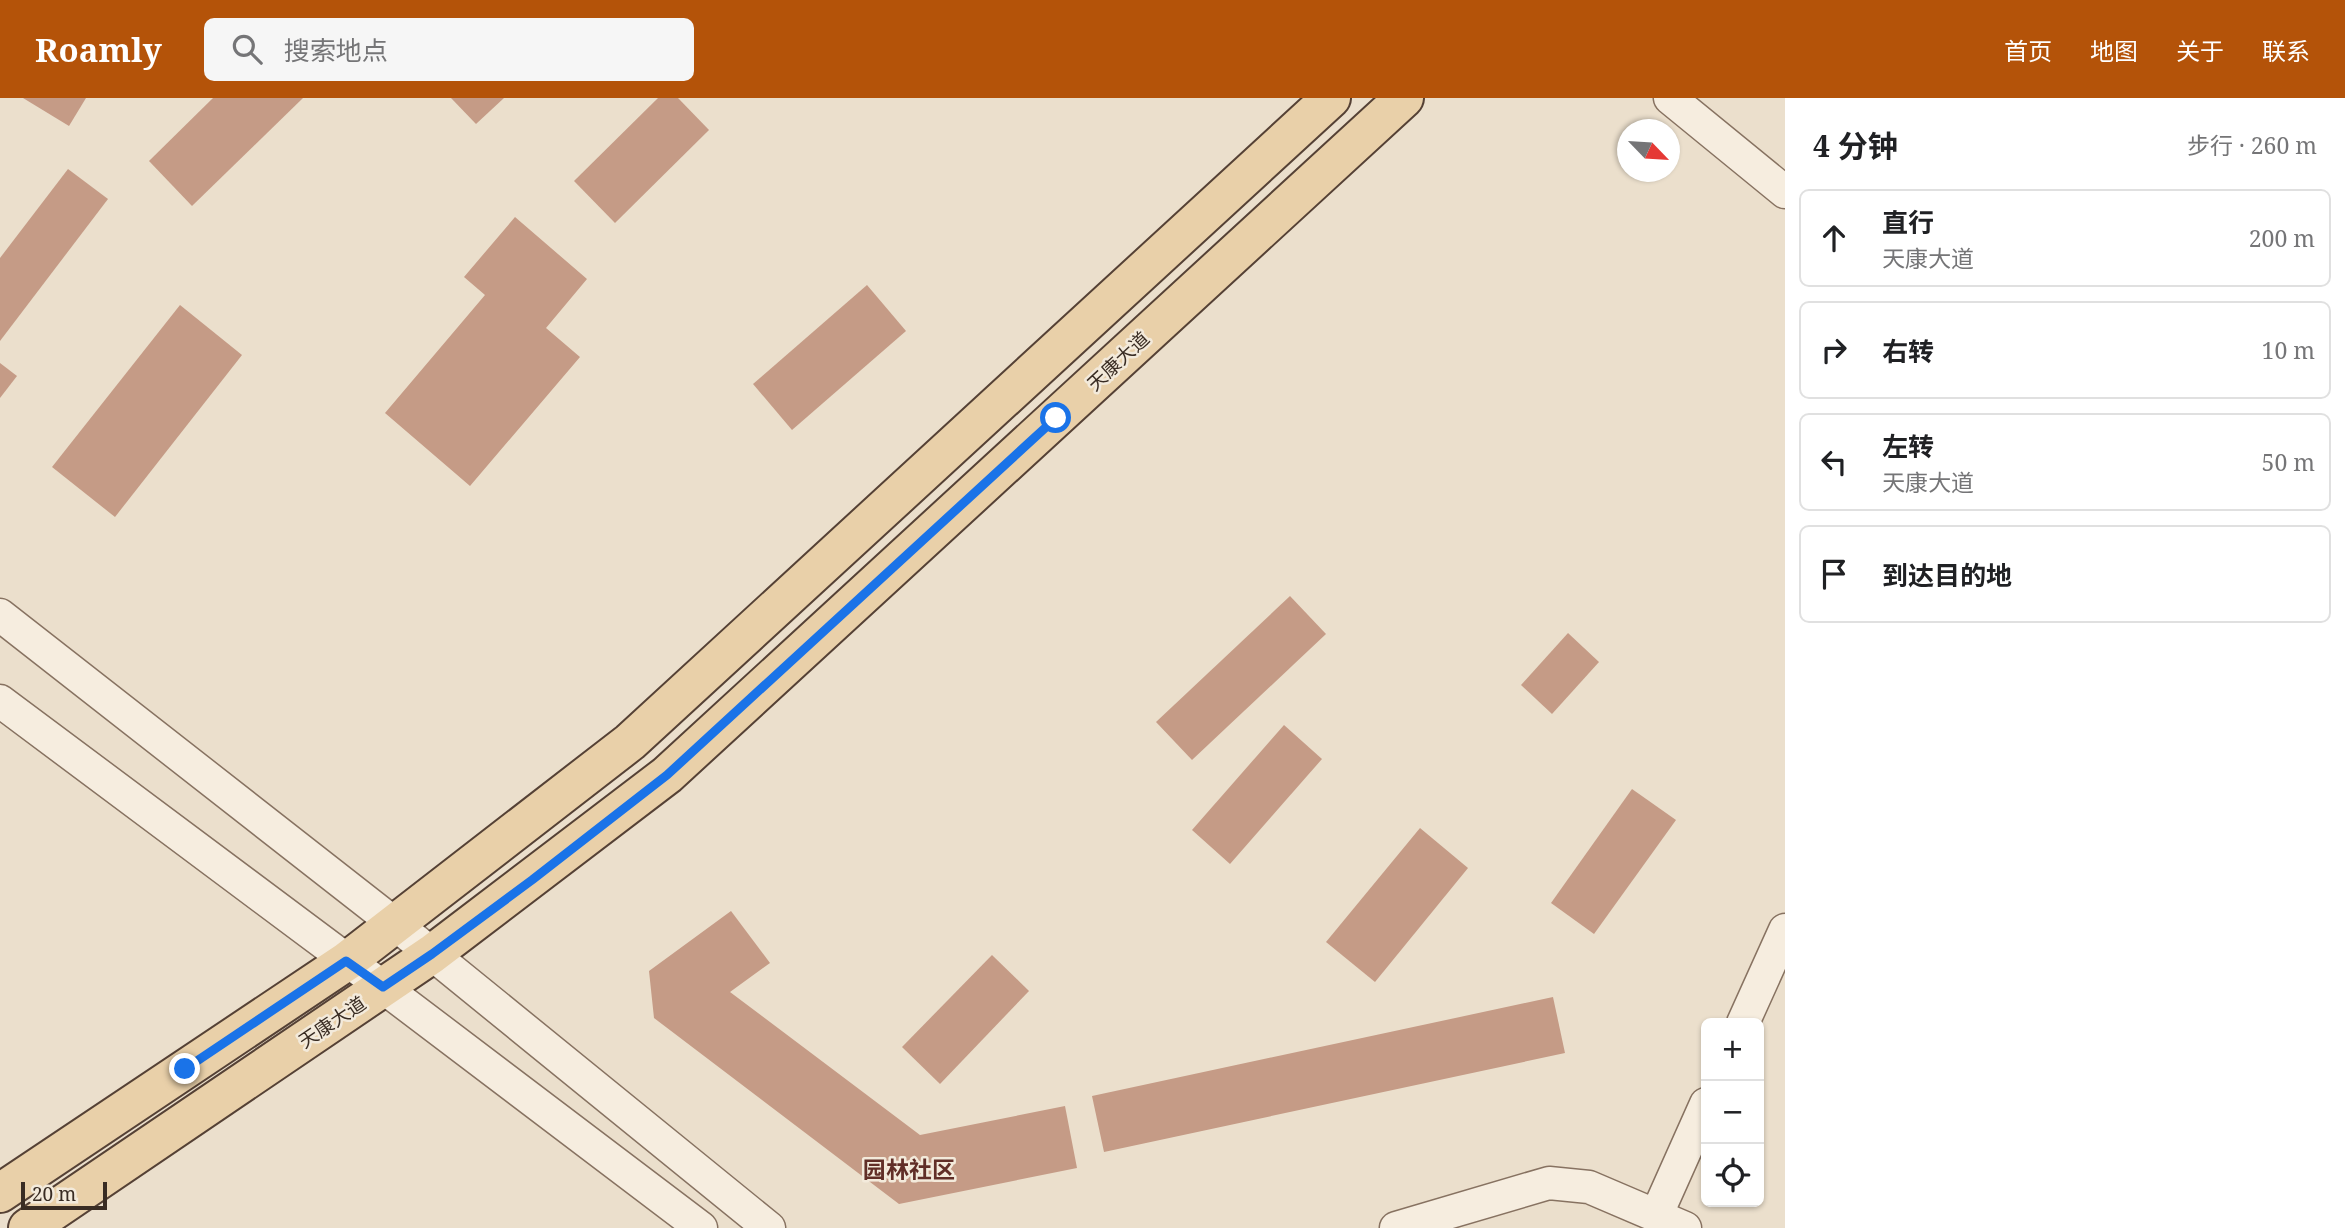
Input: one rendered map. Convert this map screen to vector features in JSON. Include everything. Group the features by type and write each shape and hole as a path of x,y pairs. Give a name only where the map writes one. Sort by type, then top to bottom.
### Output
{"main road":[{"path":"0,1193 346,961 629,742 1331,98"},
{"name":"天康大道","path":"28,1228 432,954 667,775 1405,98"}],"street":[{"path":"1670,98 1785,192"},
{"path":"0,615 395,924 769,1228"},
{"path":"0,701 701,1228"},
{"path":"1745,1018 1785,930"},
{"path":"1656,1216 1701,1115"},
{"path":"1396,1228 1549,1183 1589,1187 1685,1228"}],"building":[{"path":"23,98 86,98 69,126"},
{"path":"213,98 303,98 192,206 149,161"},
{"path":"451,98 504,98 476,124"},
{"path":"658,98 678,98 709,130 615,223 574,181"},
{"path":"68,169 108,199 0,341 0,258"},
{"path":"515,217 587,279 546,328 580,357 470,486 385,413 485,295 464,277"},
{"path":"867,285 906,331 792,430 753,384"},
{"path":"180,305 242,355 115,517 52,467"},
{"path":"0,363 17,376 0,398"},
{"path":"1290,596 1326,634 1192,760 1156,722"},
{"path":"1568,633 1599,662 1552,714 1521,685"},
{"path":"1284,725 1322,759 1230,864 1192,830"},
{"path":"1632,789 1676,820 1594,934 1551,903"},
{"path":"1420,828 1468,868 1375,982 1326,942"},
{"path":"731,911 770,963 730,992 920,1135 1065,1106 1077,1168 899,1204 654,1018 649,971"},
{"path":"992,955 1029,991 940,1084 902,1047"},
{"path":"1553,997 1565,1053 1104,1152 1092,1096"}],"district":[{"name":"园林社区","path":"909,1169"}],"route":[{"path":"185,1069 346,961 383,987 532,880 667,775 1056,418"}]}
